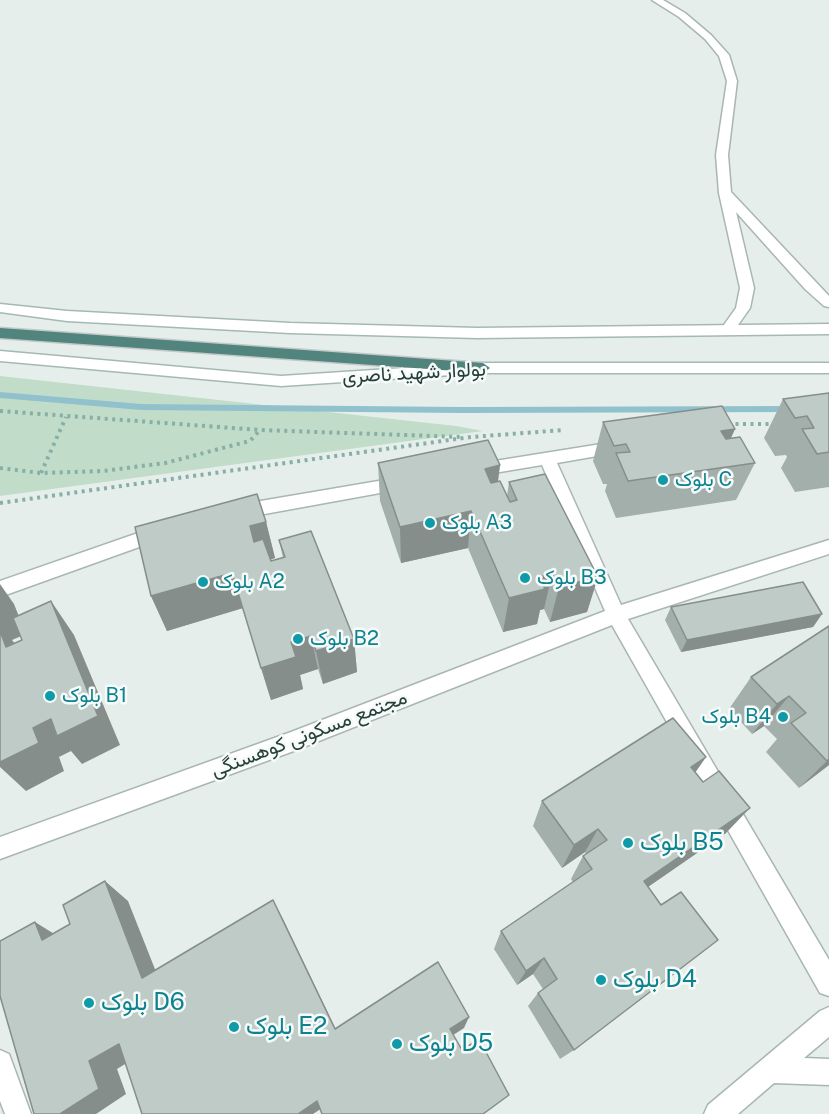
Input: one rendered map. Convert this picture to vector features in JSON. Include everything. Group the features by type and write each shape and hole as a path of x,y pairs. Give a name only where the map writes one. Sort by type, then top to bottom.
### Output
{"highway":[{"path":"0,333 483,368"}],"street":[{"path":"657,0 682,15 708,36 724,55 732,81 722,155 725,193 747,288 743,308 728,330"},
{"path":"725,193 810,286 829,303"},
{"name":"بولوار شهید ناصری","path":"0,308 67,316 290,328 477,333 829,329"},
{"name":"بولوار شهید ناصری","path":"0,356 281,381 483,368 829,368"},
{"path":"465,472 640,444"},
{"path":"547,458 616,615 829,984"},
{"path":"216,515 417,480"},
{"path":"0,589 172,528"},
{"name":"مجتمع مسکونی کوهسنگی","path":"0,848 291,742 616,615 829,548"},
{"path":"717,1114 829,1020"},
{"path":"0,1063 18,1114"},
{"path":"771,1070 829,1072"}],"path":[{"path":"0,411 260,430 471,437"},
{"path":"41,473 66,417"},
{"path":"721,424 781,424"},
{"path":"0,468 41,473 103,471 165,463 250,441 260,430"},
{"path":"0,503 471,437 566,430"}],"green space":[{"path":"0,376 456,426 483,431 0,496"}],"building":[{"path":"829,393 829,452 817,454 802,429 814,428 807,416 795,418 783,399"},
{"path":"722,406 735,429 721,431 726,439 740,437 755,463 628,481 616,453 630,452 626,444 614,446 603,422"},
{"path":"488,440 500,465 485,469 491,483 500,481 510,502 517,500 509,482 545,474 598,577 559,587 552,574 539,577 545,589 509,598 471,511 400,527 378,463"},
{"path":"257,494 266,522 250,526 254,542 263,539 271,561 285,557 279,540 311,531 354,639 316,651 311,636 291,642 296,657 261,668 232,573 151,596 135,527"},
{"path":"803,582 822,614 687,640 671,607"},
{"path":"51,601 98,716 57,736 51,719 33,728 39,743 0,762 0,631 6,647 22,640 13,618"},
{"path":"829,626 829,759 827,761 791,723 806,713 789,696 777,704 751,677"},
{"path":"673,718 706,757 691,767 703,782 719,771 750,808 644,881 661,905 681,892 718,940 574,1050 538,993 557,979 544,958 526,971 501,931 592,869 583,856 607,840 598,829 574,845 542,801"},
{"path":"105,881 142,978 273,900 335,1029 438,962 469,1017 450,1029 462,1050 479,1039 509,1095 483,1114 322,1114 317,1101 298,1114 142,1114 119,1044 89,1061 99,1089 60,1114 34,1114 0,996 0,941 35,922 42,940 70,924 63,905"}],"waterway":[{"path":"0,395 141,407 463,410 793,409"}],"place":[{"name":"بلوک C","path":"663,480"},
{"name":"بلوک A3","path":"430,523"},
{"name":"بلوک B3","path":"525,578"},
{"name":"بلوک A2","path":"203,582"},
{"name":"بلوک B2","path":"298,639"},
{"name":"بلوک B1","path":"50,696"},
{"name":"بلوک B4","path":"783,717"},
{"name":"بلوک B5","path":"628,843"},
{"name":"بلوک D4","path":"601,980"},
{"name":"بلوک D6","path":"89,1003"},
{"name":"بلوک E2","path":"234,1027"},
{"name":"بلوک D5","path":"397,1044"}]}
